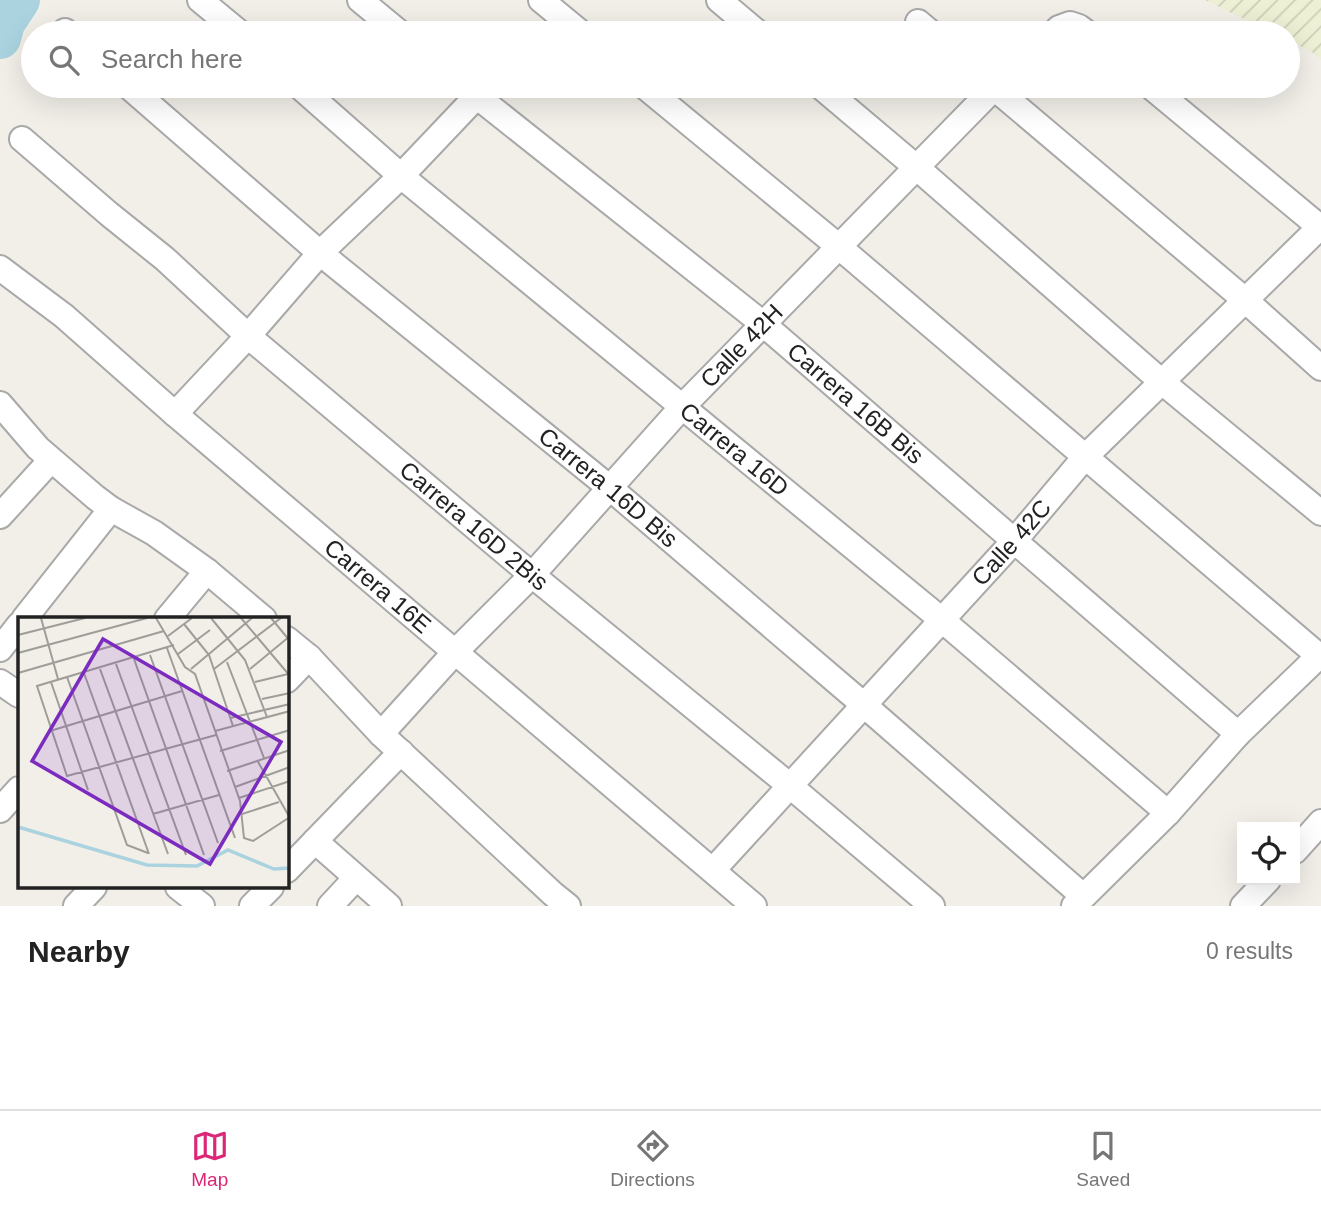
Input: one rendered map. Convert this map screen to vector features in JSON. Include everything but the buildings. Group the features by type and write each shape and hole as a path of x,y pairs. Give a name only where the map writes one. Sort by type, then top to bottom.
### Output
{"street":[{"path":"200,0 225,21"},
{"path":"360,0 385,21"},
{"path":"541,0 566,21"},
{"path":"719,0 744,21"},
{"name":"Carrera 16D Bis","path":"142,98 320,253 610,488 864,705 1078,901"},
{"name":"Carrera 16D","path":"313,98 401,176 942,620 1168,813"},
{"path":"175,414 320,253 401,176 464,98"},
{"name":"Carrera 16B Bis","path":"479,98 762,323 1238,734"},
{"path":"659,98 838,246 1320,655 1238,734 1168,813 1078,901"},
{"path":"834,98 1162,382 1321,513"},
{"name":"Calle 42H","path":"381,734 532,575 682,407 982,98"},
{"path":"1008,98 1321,368"},
{"path":"1164,98 1320,227"},
{"name":"Carrera 16D 2Bis","path":"22,139 165,258 248,336 932,906"},
{"name":"Calle 42C","path":"713,870 1016,540 1085,457 1320,227"},
{"name":"Carrera 16E","path":"0,268 64,316 175,414 754,906"},
{"path":"0,404 37,448 111,509 154,533 207,571 262,617"},
{"path":"0,516 51,460"},
{"path":"26,617 111,509"},
{"path":"169,617 207,571"},
{"path":"0,649 18,626"},
{"path":"289,641 309,657 381,734 568,906"},
{"path":"289,678 309,657"},
{"path":"0,682 18,694"},
{"path":"289,868 401,752"},
{"path":"0,810 18,790"},
{"path":"1300,845 1321,822"},
{"path":"315,841 389,906"},
{"path":"330,906 356,878"},
{"path":"1243,906 1263,885"},
{"path":"76,906 93,888"},
{"path":"179,888 202,906"},
{"path":"252,906 270,888"}],"green space":[{"path":"1205,0 1321,0 1321,60 1300,46 1300,21 1248,21"}],"waterway":[{"path":"0,38 4,23 19,0"}]}
